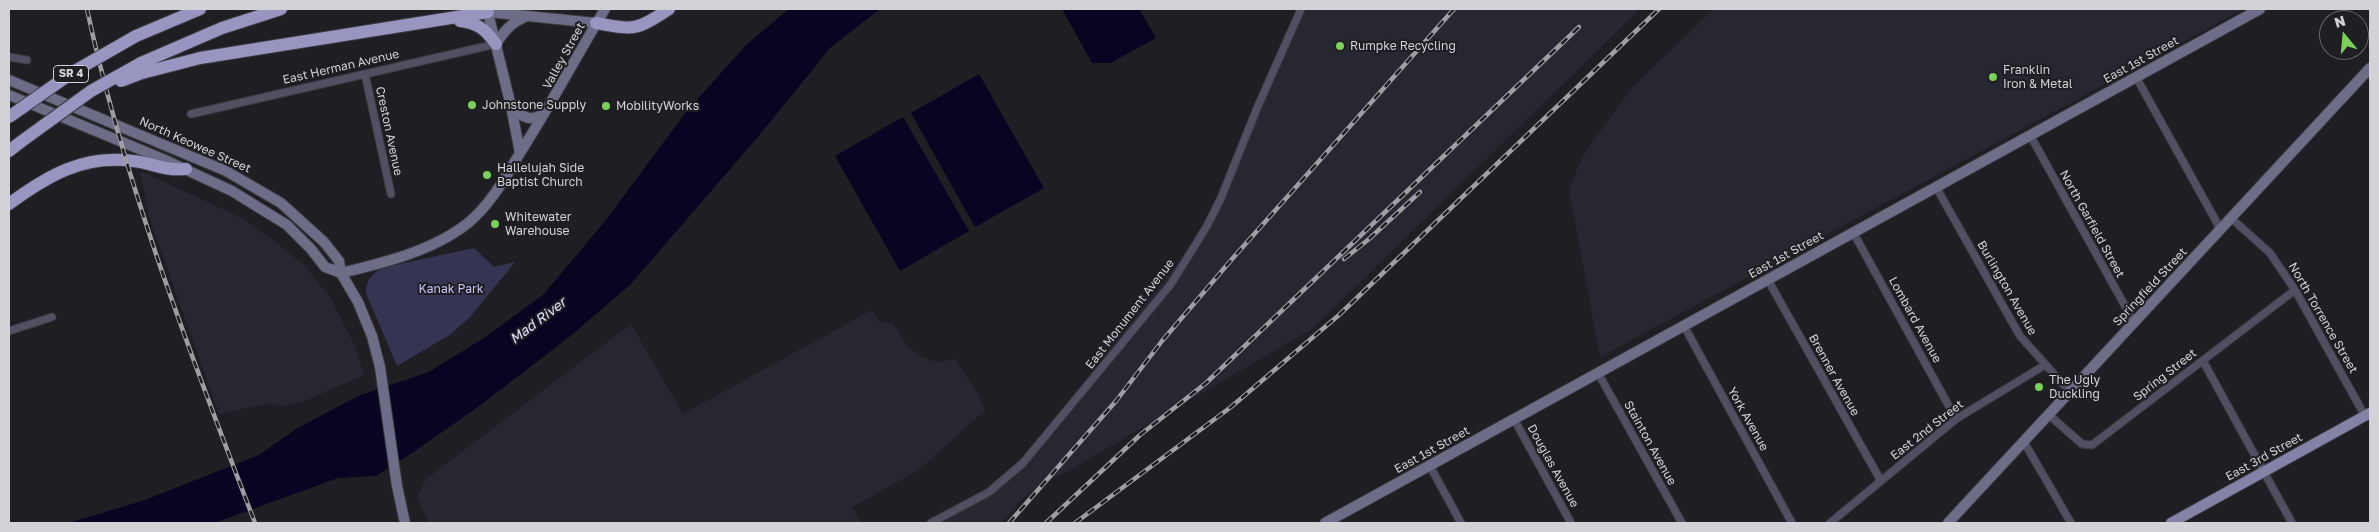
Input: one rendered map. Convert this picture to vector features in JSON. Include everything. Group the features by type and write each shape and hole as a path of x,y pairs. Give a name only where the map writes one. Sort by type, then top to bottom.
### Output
{"highway":[{"name":"SR 4","path":"9,118 73,72 136,36 200,9"},
{"path":"142,68 222,28 281,9"},
{"path":"596,23 633,28 642,26 669,9"},
{"path":"142,68 447,20 488,10"},
{"path":"447,20 479,25 486,30 496,44"},
{"name":"SR 4","path":"9,151 91,91 142,68"},
{"path":"9,204 46,179 94,160 114,158 140,162 168,170 186,169"}],"main road":[{"name":"Valley Street","path":"341,273 404,256 468,223 496,193 605,9"},
{"name":"East 1st Street","path":"1325,523 2260,9"},
{"path":"520,153 488,10 596,23"},
{"path":"496,44 505,30 515,21 527,16"},
{"name":"Springfield Street","path":"1948,523 2370,68"},
{"name":"North Keowee Street","path":"9,80 210,163 266,192 298,216 324,242 338,261 341,273 358,302 372,336 380,367 397,486 405,523"},
{"name":"North Keowee Street","path":"9,95 232,190 274,216 299,237 325,267 341,273"},
{"path":"511,106 522,117 528,119 535,118 546,111"},
{"name":"East 3rd Street","path":"2171,523 2367,414"}],"street":[{"name":"East Monument Avenue","path":"931,523 989,492 1023,463 1171,284 1207,226 1221,198 1258,106 1301,9"},
{"name":"East Herman Avenue","path":"192,114 496,44"},
{"path":"9,57 27,60"},
{"name":"Creston Avenue","path":"365,74 391,194"},
{"path":"2136,77 2221,230"},
{"name":"North Garfield Street","path":"2030,135 2134,322"},
{"name":"Burlington Avenue","path":"1936,187 2013,326 2023,341 2070,392"},
{"name":"North Torrence Street","path":"2231,218 2270,253 2295,290 2367,414"},
{"name":"Lombard Avenue","path":"1853,232 1956,419"},
{"name":"Brenner Avenue","path":"1768,280 1880,481"},
{"name":"Spring Street","path":"2048,415 2082,444 2092,445 2295,290"},
{"path":"9,331 52,317"},
{"name":"York Avenue","path":"1684,326 1792,523"},
{"path":"2202,361 2292,523"},
{"name":"East 2nd Street","path":"1830,523 1956,419 2045,365"},
{"name":"Stainton Avenue","path":"1598,373 1682,523"},
{"name":"Douglas Avenue","path":"1514,419 1572,523"},
{"path":"2024,442 2071,523"},
{"path":"1430,466 1461,523"}],"shaded area":[{"path":"1303,9 1640,9 1312,329 1025,496 1001,523 941,523 1000,489 1207,226"},
{"path":"1713,9 2244,9 1600,357 1569,190 1583,155 1632,88"},
{"path":"140,171 240,217 271,238 305,266 330,297 355,346 364,375 307,400 284,406 269,403 219,414 149,217"},
{"path":"872,310 879,322 892,323 909,348 919,355 933,361 943,362 954,358 977,392 985,410 919,470 852,507 861,523 429,523 417,497 426,479 631,324 683,414"}],"green space":[{"name":"Kanak Park","path":"474,248 494,267 515,262 470,317 451,334 397,366 366,293 370,278 376,272 390,266"}],"water":[{"name":"Mad River","path":"789,9 880,9 831,47 757,138 630,285 569,337 482,404 376,476 338,478 214,523 69,523 145,500 259,455 296,429 358,396 429,372 487,336 544,294 606,220 686,112 746,45"},
{"path":"1062,9 1139,9 1156,38 1111,63 1092,63"},
{"path":"979,74 1044,188 975,227 911,113"},
{"path":"903,117 969,231 900,271 835,156"}],"railway":[{"path":"87,9 120,140 140,205 207,397 255,523"},
{"path":"1009,523 1116,401 1162,341 1233,258 1454,9"},
{"path":"1075,523 1231,407 1339,315 1659,9"},
{"path":"1046,523 1140,435 1206,383 1579,27"},
{"path":"1344,259 1369,239 1420,192"}],"place":[{"name":"Rumpke Recycling","path":"1340,46"},
{"name":"Franklin Iron & Metal","path":"1993,77"},
{"name":"Johnstone Supply","path":"472,105"},
{"name":"MobilityWorks","path":"606,106"},
{"name":"Hallelujah Side Baptist Church","path":"487,175"},
{"name":"Whitewater Warehouse","path":"495,224"},
{"name":"The Ugly Duckling","path":"2039,387"}]}
